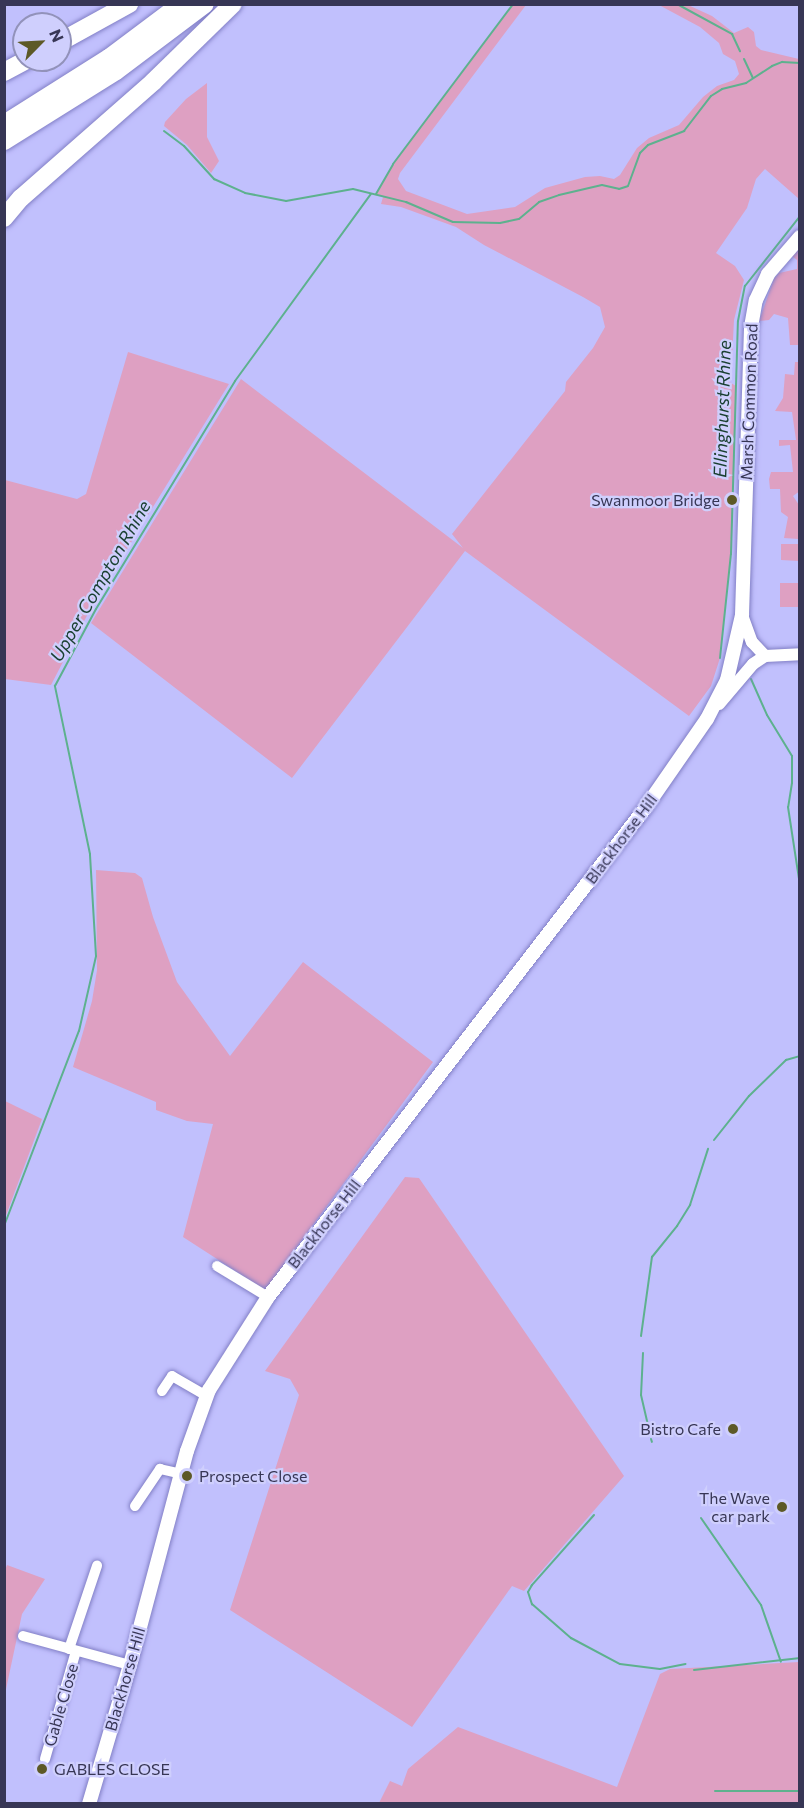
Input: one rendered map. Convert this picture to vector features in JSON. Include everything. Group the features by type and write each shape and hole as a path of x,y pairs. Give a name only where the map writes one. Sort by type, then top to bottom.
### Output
{"highway":[{"path":"72,35 129,4"},
{"path":"4,124 110,58 181,4"},
{"path":"4,141 116,71 205,4"},
{"path":"4,218 21,198 154,81 233,4"}],"main road":[{"name":"Marsh Common Road","path":"707,719 727,680 742,615 751,327 756,300 768,274 800,237"},
{"name":"Blackhorse Hill","path":"89,1803 130,1665 181,1474 206,1396 268,1297 646,807 707,719"}],"street":[{"path":"742,615 752,642 765,656"},
{"path":"707,719 753,664 765,656 800,654"},
{"path":"221,1273 268,1297"},
{"path":"162,1391 172,1376 206,1396"},
{"path":"135,1506 160,1469 181,1474"},
{"path":"72,1650 97,1566"},
{"path":"91,1583 103,1587"},
{"path":"23,1636 130,1665"},
{"name":"Gable Close","path":"45,1760 72,1650"}],"shaded area":[{"path":"513,5 526,5 400,173 398,179 406,191 467,214 515,207 545,188 585,177 600,176 614,179 620,175 637,148 649,138 679,125 703,97 717,86 734,80 739,74 735,61 723,54 719,43 700,27 659,5 688,5 712,16 734,33 748,27 754,32 756,46 761,50 799,59 799,199 765,169 756,179 747,208 716,253 735,266 744,280 734,320 732,359 730,364 716,374 736,386 731,554 720,658 711,686 689,716 465,551 292,778 91,623 241,379 463,548 452,534 565,391 566,382 593,348 605,327 600,307 583,297 484,245 456,227 401,207 381,204 383,197 375,195 393,164"},
{"path":"207,83 207,137 219,161 211,173 187,145 164,126 186,99"},
{"path":"798,250 800,336 799,345 790,345 788,318 774,314 769,320 759,321 774,279 779,273 797,269 797,260 792,256"},
{"path":"128,352 229,384 93,604 51,685 5,679 5,480 77,499 86,494"},
{"path":"795,362 799,362 800,491 793,496 799,505 799,561 781,560 781,544 798,544 798,539 784,538 788,517 781,512 780,489 770,489 769,479 771,472 793,472 790,445 779,446 779,440 796,440 792,412 775,411 783,398 785,374 794,375"},
{"path":"780,583 799,583 799,607 780,607"},
{"path":"96,870 135,873 142,878 153,917 177,982 230,1056 303,962 433,1062 265,1290 183,1237 213,1124 187,1121 156,1110 156,1102 73,1067 92,1001 97,970"},
{"path":"5,1101 42,1119 5,1218"},
{"path":"405,1177 419,1178 624,1476 524,1591 512,1586 412,1727 230,1610 299,1395 290,1379 265,1371"},
{"path":"7,1565 45,1579 22,1614 5,1694 4,1573"},
{"path":"799,1662 799,1803 379,1803 390,1781 402,1786 408,1769 458,1727 617,1787 660,1674 670,1669"}],"waterway":[{"path":"376,194 393,164 513,4"},
{"path":"677,4 732,34 740,51"},
{"path":"744,59 753,78"},
{"path":"164,131 184,146 214,179 245,193 286,201 353,189 406,202 453,222 500,223 519,219 539,202 559,195 602,185 619,189 628,186 640,153 648,145 684,131 711,96 722,89 746,83 782,62 800,63"},
{"name":"Upper Compton Rhine","path":"4,1226 79,1031 96,956 90,854 55,686 96,609 235,381 371,194"},
{"name":"Ellinghurst Rhine","path":"720,658 731,554 738,321 745,286 800,216"},
{"path":"751,679 767,715 792,756 792,783 788,807 800,885"},
{"path":"714,1140 749,1096 786,1060 800,1056"},
{"path":"641,1336 652,1257 677,1226 690,1205 708,1149"},
{"path":"643,1353 641,1395 649,1430"},
{"path":"594,1515 532,1585 528,1592 532,1604 571,1638 620,1664 660,1669 686,1664"},
{"path":"701,1518 761,1605 781,1662"},
{"path":"694,1670 800,1658"},
{"path":"715,1791 800,1791"}],"place":[{"name":"Swanmoor Bridge","path":"732,500"},
{"name":"Bistro Cafe","path":"733,1429"},
{"name":"Prospect Close","path":"187,1476"},
{"name":"The Wave car park","path":"782,1507"},
{"name":"GABLES CLOSE","path":"42,1769"}]}
